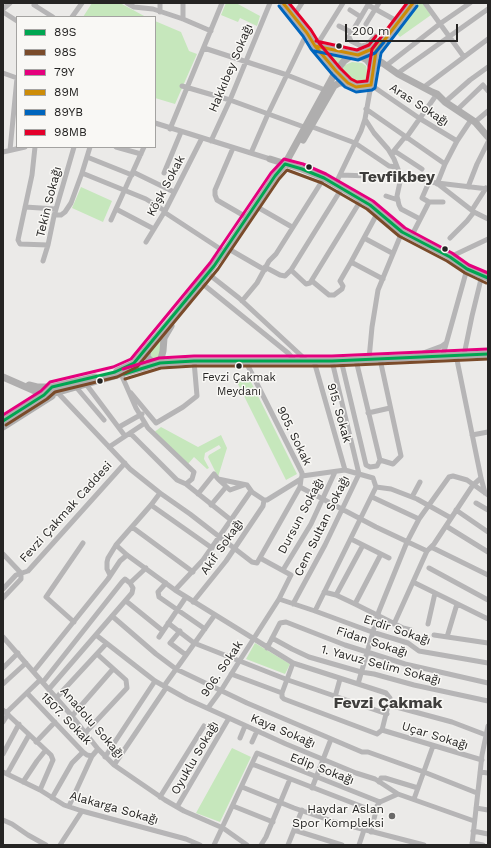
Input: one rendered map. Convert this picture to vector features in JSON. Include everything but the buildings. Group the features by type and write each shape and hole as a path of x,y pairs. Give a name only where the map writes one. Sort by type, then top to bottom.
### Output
{"main road":[{"path":"283,3 307,33 315,46 348,84"},
{"path":"307,127 325,90 336,71 344,61 372,49 408,3"},
{"path":"134,363 228,250 259,208 279,178 295,146 334,86 340,83 356,87 371,85 376,52 412,3"},
{"path":"315,46 356,55 367,60 370,64 373,75"},
{"path":"375,66 381,62 437,94 445,102 486,128 488,137"},
{"path":"270,159 324,178 361,200 402,232 450,257 467,269 485,277"},
{"path":"270,159 273,164 275,176"},
{"path":"160,363 164,338 168,329 211,276 275,176 287,164"},
{"path":"149,345 146,354 147,357 151,361 160,363"},
{"path":"3,427 54,392 160,363 194,361 332,361 488,354"},
{"path":"3,421 41,397 54,392 115,372 134,363 142,362 142,368"},
{"path":"3,374 54,392"},
{"path":"3,377 34,391 41,397"}],"street":[{"path":"10,3 3,10 16,20"},
{"path":"73,16 81,3"},
{"path":"127,3 153,9 211,31"},
{"path":"160,3 160,12"},
{"path":"182,19 183,3"},
{"path":"170,129 184,86 204,48 222,3"},
{"name":"Hakkıbey Sokağı","path":"211,141 230,100 270,3"},
{"path":"294,17 302,3"},
{"path":"315,46 343,3"},
{"path":"366,24 379,3"},
{"path":"425,3 441,23 448,36 464,57"},
{"path":"387,65 441,23 470,3"},
{"path":"33,4 51,16"},
{"path":"375,36 367,45 361,46 351,41 349,37 368,4 395,20"},
{"path":"398,73 488,9"},
{"path":"350,10 361,17"},
{"path":"339,26 351,32"},
{"path":"251,153 307,33"},
{"path":"424,87 488,39"},
{"path":"204,48 287,75 325,90"},
{"path":"445,102 470,80 488,67"},
{"path":"3,73 16,78"},
{"path":"83,173 146,199 228,250 265,269 285,276 292,270 338,186 340,175 365,118 371,85"},
{"name":"Aras Sokağı","path":"371,85 419,118 457,141"},
{"path":"457,110 483,85 488,91"},
{"path":"184,86 230,100 355,143 389,166 396,167"},
{"path":"10,150 16,88"},
{"path":"391,154 437,94"},
{"path":"366,109 445,164"},
{"path":"437,184 457,141 473,121 488,111"},
{"path":"365,118 374,133 391,154 400,177 397,196 401,209 420,219"},
{"path":"156,124 270,159"},
{"path":"164,173 181,132"},
{"name":"Köşk Sokak","path":"146,242 202,138"},
{"path":"468,187 488,142"},
{"path":"3,152 20,148"},
{"path":"35,148 32,174 18,240 20,244 48,245"},
{"name":"Tekin Sokağı","path":"43,261 74,148"},
{"path":"54,216 61,215 65,212 71,203 83,173 90,148"},
{"path":"120,148 141,154"},
{"path":"111,220 144,148"},
{"path":"233,148 215,190 215,195 217,200 248,218"},
{"path":"391,154 396,152 422,169"},
{"path":"87,157 132,173 174,192"},
{"path":"340,175 400,177 403,175 437,184 487,189 466,221 450,238"},
{"path":"242,301 257,283 269,261 276,254 324,178"},
{"path":"429,182 422,198 429,202 443,202"},
{"path":"437,184 473,211 488,219"},
{"path":"386,196 398,200"},
{"path":"292,270 306,284 312,281 361,200"},
{"path":"411,237 429,202"},
{"path":"25,207 56,209"},
{"path":"259,208 292,227"},
{"path":"116,209 154,229"},
{"path":"312,281 329,295 334,295 342,289 343,286 340,281 378,212"},
{"path":"369,359 378,290 392,253 402,232"},
{"path":"364,238 392,253"},
{"path":"450,257 488,239"},
{"path":"350,262 383,279"},
{"path":"443,355 467,269"},
{"path":"211,276 242,301 310,361"},
{"path":"464,355 485,277"},
{"path":"204,285 276,343 295,361"},
{"path":"412,357 446,343"},
{"path":"456,355 481,478 487,494"},
{"path":"380,358 401,456 393,464 380,460"},
{"path":"341,360 366,465 370,467 377,466 380,460 356,360"},
{"path":"148,428 197,396 194,361"},
{"name":"915. Sokak","path":"310,361 345,470"},
{"name":"Cem Sultan Sokağı","path":"293,604 325,545 359,474 332,361"},
{"name":"905. Sokak","path":"246,362 302,473 302,477"},
{"path":"122,374 127,389 148,428 194,472 192,479 186,484"},
{"path":"86,384 125,436"},
{"path":"76,387 104,420"},
{"path":"127,389 147,410 156,423"},
{"path":"54,392 124,463 252,562 257,562 260,558 300,487 302,477"},
{"path":"368,413 390,408"},
{"path":"119,427 147,410"},
{"path":"109,447 145,422"},
{"path":"472,435 488,432"},
{"path":"130,433 172,476 181,483 186,484 231,520"},
{"name":"Fevzi Çakmak Caddesi","path":"21,573 28,571 124,463"},
{"path":"219,480 245,484 257,496 267,500 302,477 345,470 373,478 376,487 372,497 314,611"},
{"name":"Dursun Sokağı","path":"283,570 311,524 335,472"},
{"path":"198,494 214,474 216,478 231,490 245,484"},
{"path":"358,684 378,615 407,542 419,519 450,477 453,476 467,480 487,494"},
{"path":"394,624 429,549 473,485 481,478"},
{"path":"412,497 420,482"},
{"path":"211,505 226,487"},
{"path":"300,487 361,520 407,542 429,549 488,575"},
{"path":"376,487 391,489 412,497 450,518"},
{"path":"175,590 193,572 212,548 251,491"},
{"path":"110,575 107,562 116,545 151,506 160,492"},
{"path":"372,497 419,519"},
{"name":"Akif Sokağı","path":"194,602 235,548 262,506 264,500"},
{"path":"476,503 488,510"},
{"path":"151,506 212,548"},
{"path":"456,510 488,532"},
{"path":"446,526 488,552"},
{"path":"132,527 193,572"},
{"path":"351,539 389,558"},
{"path":"74,622 46,597 83,543"},
{"path":"336,595 363,544"},
{"path":"116,545 127,555 175,590 214,616 293,663 386,693 390,698 382,730"},
{"path":"3,554 21,573 21,579 3,598"},
{"path":"355,604 381,554"},
{"path":"34,671 74,622 120,561 127,555"},
{"path":"260,558 283,570"},
{"path":"130,583 146,568"},
{"path":"429,568 488,600"},
{"name":"906. Sokak","path":"208,708 221,691 279,599 291,575 283,570"},
{"path":"3,589 16,575 21,573"},
{"path":"3,722 5,712 42,681 125,579 133,588 132,593 49,689"},
{"path":"413,582 488,619"},
{"path":"166,583 158,592 159,597 204,629"},
{"path":"324,592 336,595 394,624 411,630"},
{"path":"428,624 435,593"},
{"path":"159,637 186,597"},
{"name":"Erdir Sokağı","path":"279,599 372,632 408,643 419,651 488,663"},
{"path":"126,601 163,630"},
{"path":"447,637 457,604"},
{"path":"112,616 156,654 176,669 221,691 362,752 368,752 478,793"},
{"path":"114,766 194,642 214,616"},
{"name":"Fidan Sokağı","path":"267,648 280,623 286,622 367,652 436,672 488,683"},
{"path":"168,623 194,642 288,680 386,714"},
{"path":"180,632 170,643 186,655"},
{"name":"Kaya Sokağı","path":"96,635 155,681 165,687 245,726 356,773 375,779 398,794 474,821"},
{"path":"434,635 488,643"},
{"name":"Anadolu Sokağı","path":"3,637 34,671 86,732 98,749 114,766 160,797 177,807 223,828 247,845"},
{"name":"1. Yavuz Selim Sokağı","path":"272,638 310,657 361,672 488,701"},
{"path":"56,698 106,644"},
{"path":"3,668 18,653"},
{"path":"86,732 127,688 126,680 97,654"},
{"path":"3,684 26,663"},
{"path":"231,674 282,693 293,663"},
{"path":"72,716 113,668"},
{"path":"335,697 340,679"},
{"path":"105,757 155,681"},
{"name":"1507. Sokak","path":"27,693 83,752 92,756"},
{"name":"Uçar Sokağı","path":"282,693 282,697 284,699 377,734 382,730 433,746 484,757"},
{"path":"389,705 452,722 486,735"},
{"path":"5,712 51,755 53,760 40,790"},
{"name":"Oyuklu Sokağı","path":"177,807 229,718"},
{"path":"36,742 55,722"},
{"path":"3,754 19,724"},
{"path":"160,797 204,726"},
{"path":"240,738 245,726"},
{"path":"484,845 472,844 472,831 488,726"},
{"path":"252,742 257,731"},
{"path":"5,773 29,735"},
{"path":"312,788 331,739"},
{"path":"414,799 433,746"},
{"path":"69,806 92,756 98,749"},
{"path":"23,782 45,751"},
{"path":"52,798 72,763 83,752"},
{"name":"Edip Sokağı","path":"252,764 257,754 380,802"},
{"path":"214,845 252,764 376,812"},
{"path":"480,772 488,773"},
{"name":"Alakarga Sokağı","path":"5,773 40,790 52,798 82,811 186,839 200,845"},
{"path":"379,782 381,778 385,778 418,788"},
{"path":"261,845 273,822 290,779"},
{"path":"242,787 302,810 364,830 424,845"},
{"path":"371,832 377,806 380,802 398,794"},
{"path":"233,806 273,822"},
{"path":"476,808 488,810"},
{"path":"288,845 302,810"},
{"path":"60,845 82,811"},
{"path":"3,820 46,845"},
{"path":"294,830 342,845"},
{"path":"359,845 364,830"},
{"path":"472,831 488,834"}],"green space":[{"path":"92,3 120,3 144,16 84,16"},
{"path":"226,3 236,3 260,16 257,26 240,18 238,22 221,15"},
{"path":"418,3 423,3 431,15 400,37 396,33"},
{"path":"156,21 181,32 189,51 197,54 175,104 156,98"},
{"path":"322,51 348,55 335,65"},
{"path":"352,62 362,63 366,66 368,75 367,80 364,83 358,84 353,82 342,72 345,65"},
{"path":"81,187 112,201 103,222 72,208"},
{"path":"163,332 159,358 151,358 150,350"},
{"path":"248,376 297,474 286,480 237,382"},
{"path":"161,427 198,447 221,435 227,448 218,477 208,457 221,448 219,445 205,453 204,459 209,468 207,469 194,457 188,464 153,433"},
{"path":"255,643 290,664 285,674 246,659"},
{"path":"232,748 251,757 220,822 196,813"}],"transit line":[{"name":"89M","path":"283,3 336,71 348,83 356,87 371,85 376,51 413,3"},
{"name":"98MB","path":"289,3 340,68 351,79 357,82 367,81 372,49 407,3"},
{"name":"89YB","path":"279,6 332,74 345,87 356,92 372,90 375,88 381,53 417,6"},
{"name":"98MB","path":"316,41 357,50 369,45 376,36"},
{"name":"89M","path":"315,46 358,55 372,49 380,39"},
{"name":"89YB","path":"314,51 358,60 375,53 384,42"},
{"name":"79Y","path":"3,415 41,391 50,382 113,367 131,359 210,263 271,173 284,159 303,164 326,174 373,201 405,228 452,253 469,265 488,273"},
{"name":"89S","path":"3,421 44,395 52,387 115,372 134,363 214,266 275,176 285,164 324,178 370,205 402,232 450,257 467,269 488,278"},
{"name":"98S","path":"6,425 47,399 55,392 117,377 137,367 218,269 279,179 287,170 322,183 367,209 399,236 486,283"},
{"name":"79Y","path":"123,369 159,358 194,356 332,356 488,349"},
{"name":"89S","path":"124,374 160,363 194,361 332,361 488,354"},
{"name":"98S","path":"125,379 161,368 194,366 332,366 488,359"}],"place":[{"name":"Fevzi Çakmak Meydanı","path":"239,366"},
{"name":"Haydar Aslan Spor Kompleksi","path":"392,816"}],"district":[{"name":"Tevfikbey","path":"397,177"},
{"name":"Fevzi Çakmak","path":"388,703"}]}
